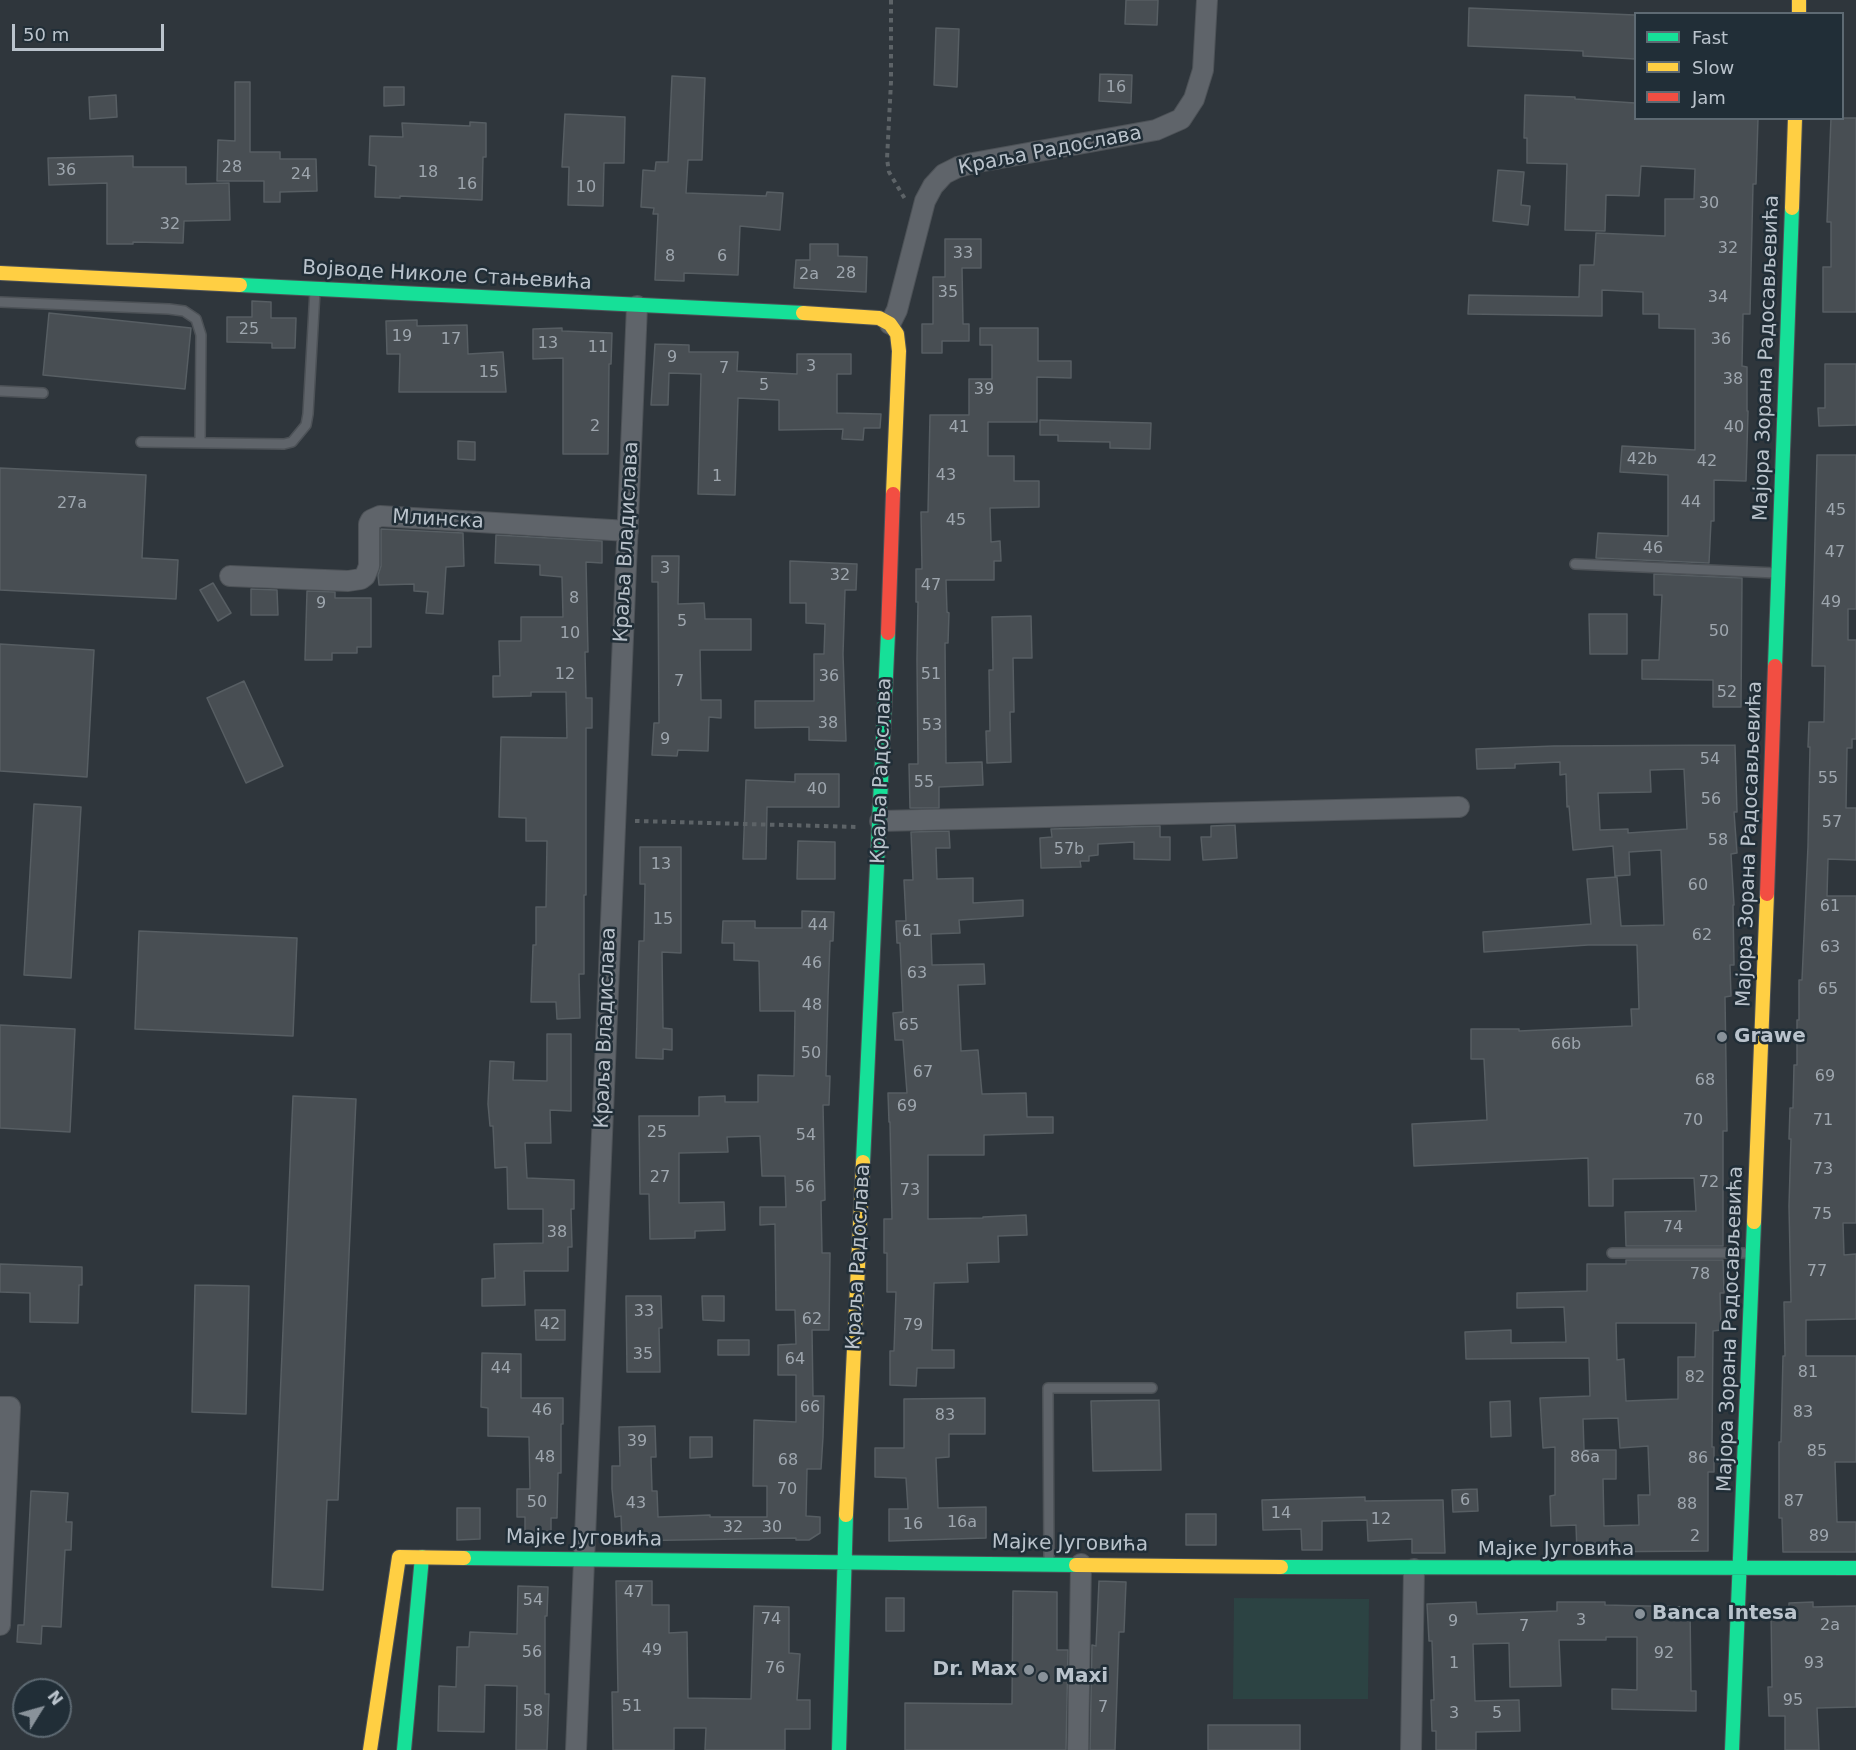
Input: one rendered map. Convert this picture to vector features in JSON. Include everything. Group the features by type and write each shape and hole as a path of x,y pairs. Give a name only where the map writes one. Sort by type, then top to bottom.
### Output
{"street":[{"name":"Краља Радослава","path":"839,1750 844,1561 880,824 899,351 897,334 890,324 897,310 921,212 933,186 944,174 958,167 1156,130 1181,119 1194,99 1203,70 1207,0"},
{"name":"Мајора Зорана Радосављевића","path":"1732,1750 1754,1253 1795,120"},
{"name":"Војводе Николе Стањевића","path":"0,273 866,316 879,318 890,324"},
{"name":"Краља Владислава","path":"576,1750 637,306"},
{"name":"Млинска","path":"230,576 348,581 361,579 365,576 369,566 369,524 371,520 380,516 628,531"},
{"path":"880,824 1459,807"},
{"path":"0,1407 10,1407 0,1625"},
{"name":"Мајке Југовића","path":"370,1750 399,1557 1414,1569 1856,1568"},
{"path":"404,1750 422,1557"},
{"path":"1078,1750 1081,1564"},
{"path":"1411,1750 1414,1569"}],"lane":[{"path":"141,442 284,444 292,442 306,425 308,414 315,289"},
{"path":"0,302 169,309 184,311 196,318 201,335 200,443"},
{"path":"0,391 43,393"},
{"path":"1575,564 1779,573"},
{"path":"1612,1253 1754,1253"},
{"path":"1049,1563 1048,1388 1152,1388"}],"path":[{"path":"891,0 891,82 886,159 889,172 897,188 911,207 921,212"},
{"path":"614,820 880,824"}],"green space":[{"path":"1234,1598 1369,1599 1368,1699 1233,1699"}],"building":[{"path":"1126,0 1158,0 1157,25 1125,24"},
{"path":"1469,8 1634,15 1634,59 1583,56 1583,51 1468,46"},
{"path":"936,28 959,29 957,87 934,85"},
{"path":"1100,74 1132,75 1131,103 1099,101"},
{"path":"672,76 705,78 702,160 688,160 686,193 766,196 767,192 783,193 780,230 740,226 738,275 684,273 684,281 655,280 658,214 653,214 654,208 641,207 643,170 655,171 656,162 668,162"},
{"path":"235,82 250,82 250,152 280,152 280,159 316,159 317,191 280,192 280,202 264,202 264,181 217,181 218,140 235,141"},
{"path":"384,87 404,87 404,105 384,106"},
{"path":"116,95 117,117 90,119 89,97"},
{"path":"1525,95 1634,103 1634,120 1758,120 1756,184 1753,184 1750,314 1743,314 1742,366 1747,367 1748,411 1746,481 1714,480 1714,521 1711,521 1709,563 1596,558 1598,533 1668,536 1668,475 1620,472 1622,446 1695,450 1695,329 1659,328 1659,314 1643,314 1643,292 1602,290 1602,316 1468,314 1469,295 1579,297 1580,265 1594,265 1596,233 1665,236 1665,199 1694,199 1695,169 1641,166 1639,196 1606,195 1605,231 1565,230 1567,164 1527,163 1527,138 1524,138"},
{"path":"565,114 625,117 624,163 604,163 603,206 568,205 569,167 562,167"},
{"path":"1856,118 1856,312 1823,312 1823,267 1831,267 1831,222 1827,222 1831,120"},
{"path":"470,122 486,123 482,200 375,197 376,166 369,165 370,136 403,137 402,123 470,126"},
{"path":"133,156 133,167 186,167 186,184 229,183 230,220 184,221 183,243 107,244 107,183 49,185 48,158"},
{"path":"1498,170 1524,172 1521,205 1530,206 1528,225 1493,221"},
{"path":"945,239 981,239 981,268 962,268 963,324 969,324 969,341 942,341 942,353 922,353 922,324 933,324 933,277 945,277"},
{"path":"810,244 838,244 838,256 867,257 866,292 794,288 796,260 810,260"},
{"path":"252,301 271,302 271,318 296,318 295,348 272,348 272,343 227,342 227,317 252,317"},
{"path":"49,313 191,328 185,389 43,375"},
{"path":"417,320 417,326 467,325 468,354 503,352 506,392 399,392 400,354 387,354 386,321"},
{"path":"562,328 562,331 612,333 611,364 609,364 608,454 563,454 563,358 533,359 533,329"},
{"path":"980,328 1038,328 1038,361 1071,361 1071,378 1037,377 1037,422 988,422 988,456 1014,456 1014,481 1039,481 1039,507 990,508 991,542 1000,541 1001,561 994,561 994,580 946,580 947,612 949,613 948,643 945,643 946,763 982,762 983,785 939,787 939,808 910,808 909,764 918,764 916,569 922,569 921,512 928,512 930,415 969,415 969,379 992,379 992,345 980,345"},
{"path":"655,344 689,345 689,352 738,352 737,371 797,374 797,354 851,354 851,374 837,374 837,413 881,414 880,428 864,428 863,440 842,439 843,429 779,430 779,400 738,398 735,495 698,494 701,374 669,373 668,405 651,405"},
{"path":"1825,364 1856,364 1856,425 1819,426 1818,408 1825,408"},
{"path":"1040,420 1151,423 1150,449 1110,448 1110,442 1058,441 1058,435 1040,435"},
{"path":"458,441 475,442 475,460 458,459"},
{"path":"1817,455 1856,455 1856,609 1848,609 1848,640 1856,640 1856,739 1852,739 1852,748 1847,748 1846,808 1856,808 1856,860 1828,859 1827,896 1856,896 1856,1223 1843,1223 1844,1255 1856,1254 1856,1319 1806,1320 1806,1356 1856,1356 1856,1462 1835,1462 1837,1522 1856,1522 1856,1552 1783,1552 1782,1518 1779,1518 1779,1442 1781,1442 1783,1356 1785,1356 1784,1302 1791,1302 1790,1108 1793,1108 1794,1065 1797,1065 1799,980 1802,980 1808,846 1809,722 1824,722 1825,666 1812,666"},
{"path":"0,468 146,475 142,558 178,560 176,599 0,590"},
{"path":"381,529 463,533 464,566 446,567 443,614 426,613 428,592 414,591 414,584 379,585"},
{"path":"496,535 602,541 602,563 586,562 588,652 585,652 586,698 592,698 592,728 586,728 586,895 584,895 584,974 579,974 580,1018 557,1019 556,1002 531,1002 533,945 536,945 536,907 546,907 547,841 526,841 526,818 499,817 501,737 567,738 566,692 531,692 531,696 493,697 493,676 500,676 499,641 521,641 521,617 563,617 562,577 540,575 540,565 495,563"},
{"path":"652,556 679,556 678,604 704,603 705,619 751,619 751,650 700,650 701,700 721,700 721,718 709,717 708,751 678,750 677,756 652,755 654,723 659,723 658,582 652,582"},
{"path":"790,561 857,564 856,590 845,590 843,654 846,741 809,740 809,727 755,728 755,701 814,701 814,654 824,654 825,624 806,623 806,603 790,603"},
{"path":"1654,574 1742,578 1741,707 1713,707 1713,680 1642,679 1642,660 1659,660 1662,595 1654,595"},
{"path":"213,583 231,613 218,621 200,590"},
{"path":"251,589 277,590 278,615 251,615"},
{"path":"307,591 335,592 335,598 371,598 371,647 357,647 357,653 332,653 332,660 305,660"},
{"path":"1589,614 1627,614 1627,654 1590,654"},
{"path":"1031,616 1032,658 1013,658 1014,712 1010,712 1011,762 987,763 986,731 990,731 989,670 993,670 992,617"},
{"path":"0,644 94,650 87,777 0,771"},
{"path":"244,681 283,766 246,783 207,698"},
{"path":"1735,745 1737,812 1734,812 1737,853 1731,854 1734,965 1730,965 1731,996 1725,997 1727,1131 1723,1131 1723,1246 1626,1246 1625,1212 1696,1211 1694,1178 1613,1179 1613,1206 1589,1206 1588,1158 1414,1166 1412,1124 1487,1120 1484,1059 1471,1059 1471,1029 1519,1029 1519,1031 1632,1026 1631,1009 1639,1009 1637,945 1588,945 1484,952 1483,932 1591,924 1587,879 1617,877 1621,926 1664,925 1661,850 1629,852 1630,875 1615,876 1613,846 1573,850 1569,806 1567,807 1566,774 1560,775 1560,762 1515,764 1515,768 1477,769 1476,749","holes":["1684,769 1687,829 1628,833 1628,829 1600,830 1598,793 1651,792 1650,770"]},
{"path":"795,774 839,774 839,807 767,807 766,859 743,859 746,780 795,782"},
{"path":"34,804 81,807 71,978 24,975"},
{"path":"1235,825 1237,858 1203,860 1201,837 1211,837 1211,826"},
{"path":"1160,826 1160,837 1170,837 1170,860 1134,859 1134,842 1098,844 1098,855 1089,856 1089,861 1080,861 1081,867 1041,868 1040,838 1052,837 1051,829"},
{"path":"949,831 950,848 936,848 937,879 973,878 973,903 1023,900 1023,916 959,920 960,933 931,934 932,965 984,964 985,984 958,985 961,1051 978,1050 982,1094 1026,1093 1027,1117 1053,1117 1053,1133 984,1135 984,1155 928,1155 928,1219 1026,1215 1027,1235 998,1236 999,1262 967,1263 968,1282 934,1283 932,1350 954,1350 954,1368 917,1368 916,1386 890,1385 890,1351 894,1351 896,1292 887,1292 887,1253 884,1253 884,1219 892,1219 888,1093 907,1093 903,1040 895,1040 893,1013 903,1012 900,943 897,943 896,921 906,921 904,880 913,880 911,832"},
{"path":"798,841 835,842 835,879 797,879"},
{"path":"640,847 681,847 681,953 662,952 663,1028 672,1029 672,1050 663,1049 663,1059 636,1058 639,941 644,941 645,884 640,884"},
{"path":"802,911 834,912 833,941 830,941 828,996 826,1076 830,1076 829,1105 823,1105 825,1200 821,1201 822,1253 830,1253 829,1330 812,1330 813,1396 824,1396 823,1437 821,1469 807,1469 806,1516 820,1517 820,1533 809,1540 796,1540 796,1538 622,1541 621,1516 615,1517 612,1489 612,1466 620,1466 619,1427 655,1426 656,1457 651,1457 652,1491 657,1491 658,1517 710,1515 710,1517 767,1517 767,1486 753,1486 754,1420 796,1422 796,1375 778,1375 778,1345 796,1344 795,1310 776,1310 775,1224 760,1225 760,1207 786,1207 785,1176 762,1176 760,1136 727,1137 728,1152 679,1153 679,1203 724,1202 725,1230 695,1231 695,1238 650,1239 649,1194 640,1194 639,1116 699,1116 699,1097 725,1096 725,1102 758,1102 758,1075 794,1076 795,1011 760,1011 759,961 734,960 734,943 722,943 723,921 755,921 755,928 802,928"},
{"path":"139,931 297,938 293,1036 135,1029"},
{"path":"0,1025 75,1029 70,1132 0,1128"},
{"path":"547,1034 571,1034 571,1111 550,1110 551,1143 525,1143 527,1178 574,1180 574,1209 571,1209 572,1247 568,1247 568,1271 524,1271 525,1305 482,1306 482,1279 495,1278 494,1244 543,1243 543,1209 508,1209 507,1167 495,1168 493,1126 490,1126 488,1104 490,1061 514,1062 513,1080 547,1081"},
{"path":"293,1096 356,1099 338,1500 327,1500 323,1590 272,1587"},
{"path":"1626,1260 1723,1260 1724,1293 1720,1293 1721,1330 1713,1331 1712,1447 1714,1447 1714,1472 1708,1472 1708,1551 1577,1552 1576,1525 1551,1526 1550,1496 1555,1495 1555,1447 1543,1448 1540,1398 1590,1396 1589,1358 1466,1359 1465,1332 1511,1330 1511,1343 1566,1342 1564,1307 1517,1308 1517,1293 1587,1291 1587,1264 1626,1264","holes":["1616,1323 1696,1323 1695,1357 1678,1357 1678,1399 1626,1401 1624,1359 1617,1360","1618,1418 1620,1448 1648,1446 1650,1495 1638,1495 1639,1525 1604,1526 1603,1479 1616,1479 1616,1450 1584,1450 1583,1419"]},
{"path":"0,1264 82,1267 78,1323 30,1322 30,1293 0,1292"},
{"path":"195,1285 249,1286 246,1414 192,1412"},
{"path":"626,1296 661,1296 660,1372 627,1372"},
{"path":"702,1296 724,1296 724,1321 703,1320"},
{"path":"535,1310 565,1310 565,1340 536,1340"},
{"path":"718,1340 749,1340 749,1355 718,1355"},
{"path":"482,1353 521,1354 521,1398 563,1398 561,1473 558,1473 557,1518 551,1518 551,1539 525,1538 525,1517 517,1517 517,1489 530,1489 529,1437 488,1436 488,1408 481,1407"},
{"path":"985,1398 985,1434 949,1434 949,1457 936,1458 938,1508 986,1507 986,1538 889,1541 889,1509 908,1509 906,1478 875,1477 875,1448 904,1448 904,1399"},
{"path":"1159,1400 1161,1470 1093,1471 1091,1401"},
{"path":"1510,1401 1511,1436 1491,1437 1490,1402"},
{"path":"690,1437 712,1437 712,1457 690,1458"},
{"path":"1477,1489 1478,1511 1453,1512 1452,1490"},
{"path":"31,1491 68,1493 66,1522 72,1522 71,1550 65,1550 61,1627 42,1626 41,1644 17,1642 18,1625 24,1625"},
{"path":"1365,1497 1365,1501 1443,1500 1445,1553 1412,1553 1412,1539 1368,1541 1367,1520 1322,1521 1322,1550 1302,1550 1301,1529 1263,1530 1262,1500"},
{"path":"457,1508 480,1508 480,1539 457,1540"},
{"path":"1186,1514 1216,1514 1216,1545 1186,1545"},
{"path":"616,1581 652,1581 652,1605 669,1605 669,1633 687,1632 688,1698 751,1699 754,1606 789,1607 789,1653 800,1654 797,1700 810,1700 810,1729 785,1729 785,1750 705,1750 706,1728 674,1728 674,1750 613,1750 612,1692 618,1692"},
{"path":"1099,1581 1126,1582 1124,1632 1119,1632 1115,1750 1090,1750 1092,1645 1096,1646"},
{"path":"518,1586 548,1587 547,1616 545,1616 545,1694 549,1694 547,1750 516,1750 517,1686 485,1685 484,1732 438,1731 439,1686 456,1687 457,1647 469,1647 470,1632 517,1634"},
{"name":"Maxi","path":"1013,1591 1057,1592 1057,1650 1068,1650 1066,1750 905,1750 905,1703 1012,1704"},
{"path":"886,1598 904,1598 904,1631 886,1631"},
{"path":"1476,1602 1477,1614 1557,1611 1557,1602 1605,1602 1605,1605 1690,1607 1691,1691 1696,1691 1696,1711 1612,1709 1612,1689 1637,1690 1637,1637 1606,1637 1606,1640 1559,1640 1561,1686 1510,1687 1509,1643 1473,1644 1475,1701 1519,1700 1520,1731 1476,1732 1476,1750 1436,1750 1436,1731 1432,1731 1431,1700 1434,1700 1432,1641 1429,1641 1427,1604"},
{"path":"1813,1602 1813,1607 1856,1606 1856,1707 1817,1708 1819,1750 1785,1750 1785,1716 1769,1716 1768,1687 1772,1687 1771,1609 1789,1609 1789,1603"},
{"path":"1208,1725 1300,1725 1300,1750 1208,1750"}],"traffic: fast":[{"path":"1775,666 1792,208"},
{"path":"240,285 803,313"},
{"path":"863,1162 888,633"},
{"path":"1732,1750 1754,1222"},
{"path":"839,1750 846,1515"},
{"path":"404,1750 422,1557"},
{"path":"464,1558 1076,1565"},
{"path":"1281,1567 1856,1568"}],"traffic: slow":[{"path":"1799,0 1799,12"},
{"path":"1792,208 1795,120"},
{"path":"0,273 240,285"},
{"path":"803,313 879,318 890,324 897,334 899,351 893,494"},
{"path":"1754,1222 1767,894"},
{"path":"846,1515 863,1162"},
{"path":"370,1750 399,1557 464,1558"},
{"path":"1076,1565 1281,1567"}],"traffic: jam":[{"path":"888,633 893,494"},
{"path":"1767,894 1775,666"}],"place":[{"name":"Grawe","path":"1722,1037"},
{"name":"Banca Intesa","path":"1640,1614"},
{"name":"Dr. Max","path":"1029,1670"},
{"name":"Maxi","path":"1043,1677"}]}
